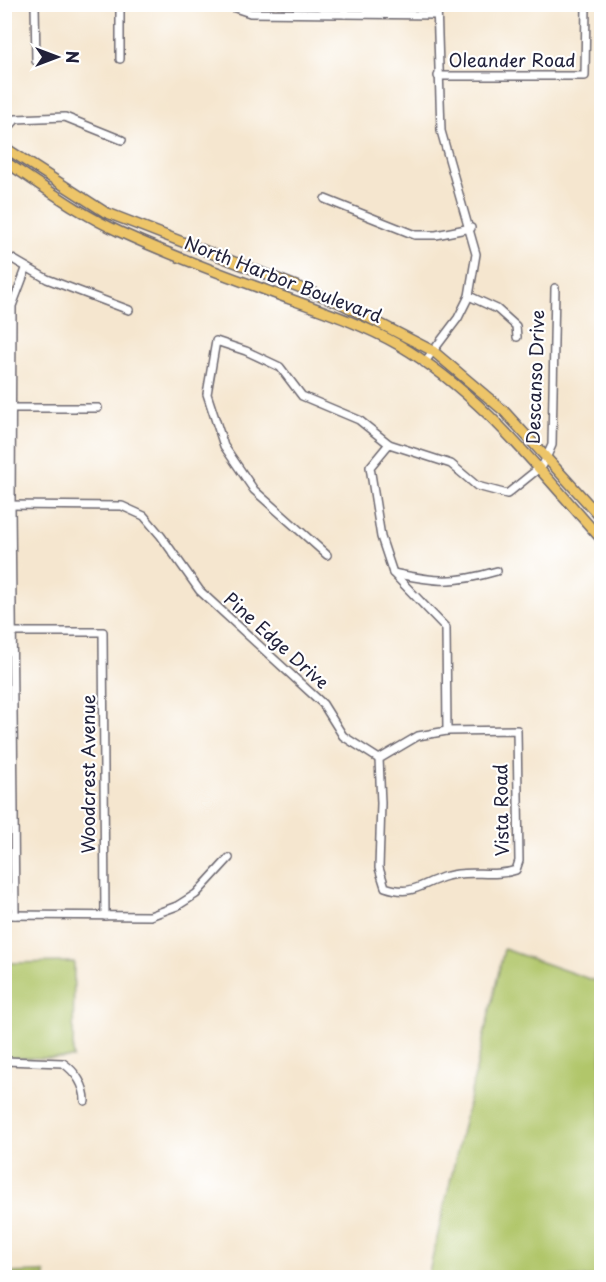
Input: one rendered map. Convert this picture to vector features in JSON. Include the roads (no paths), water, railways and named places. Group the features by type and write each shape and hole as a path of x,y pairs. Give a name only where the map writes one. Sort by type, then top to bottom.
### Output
{"main road":[{"name":"North Harbor Boulevard","path":"4,147 105,212 340,303 434,351 488,396 602,540"},
{"name":"North Harbor Boulevard","path":"4,161 70,207 99,223 220,273 346,319 400,346 478,404 602,519"}],"street":[{"path":"35,4 36,61"},
{"path":"120,4 120,59"},
{"path":"223,4 250,13 437,15"},
{"path":"344,4 345,14"},
{"path":"424,363 458,318 469,296 476,254 471,228 454,181 441,131 438,4"},
{"name":"Oleander Road","path":"438,76 585,76 586,4"},
{"path":"4,133 16,119 62,116 122,140"},
{"path":"325,200 415,235 436,235 471,228"},
{"path":"4,254 26,269 129,310"},
{"path":"15,915 12,632 8,505 12,408 12,306 26,269"},
{"name":"Descanso Drive","path":"542,464 552,445 555,288"},
{"path":"469,296 497,309 516,326 517,337"},
{"path":"327,555 254,490 224,446 207,394 216,342 246,351 280,367 302,396 359,420 389,444 451,464 477,486 507,494 542,464"},
{"path":"12,408 98,408"},
{"path":"389,444 370,467 381,537 393,573 446,628 447,731"},
{"name":"Pine Edge Drive","path":"8,505 122,506 144,516 200,591 323,704 343,736 379,759"},
{"path":"393,573 430,580 464,581 497,571"},
{"name":"Woodcrest Avenue","path":"12,632 103,632 105,916"},
{"name":"Vista Road","path":"517,730 519,861 516,870 503,875 463,873 446,876 419,889 400,892 385,887 379,868 379,759 418,736 447,731 517,730"},
{"path":"4,915 157,914 196,894 229,858"},
{"path":"4,1061 63,1064 71,1069 85,1091 85,1101"}]}
